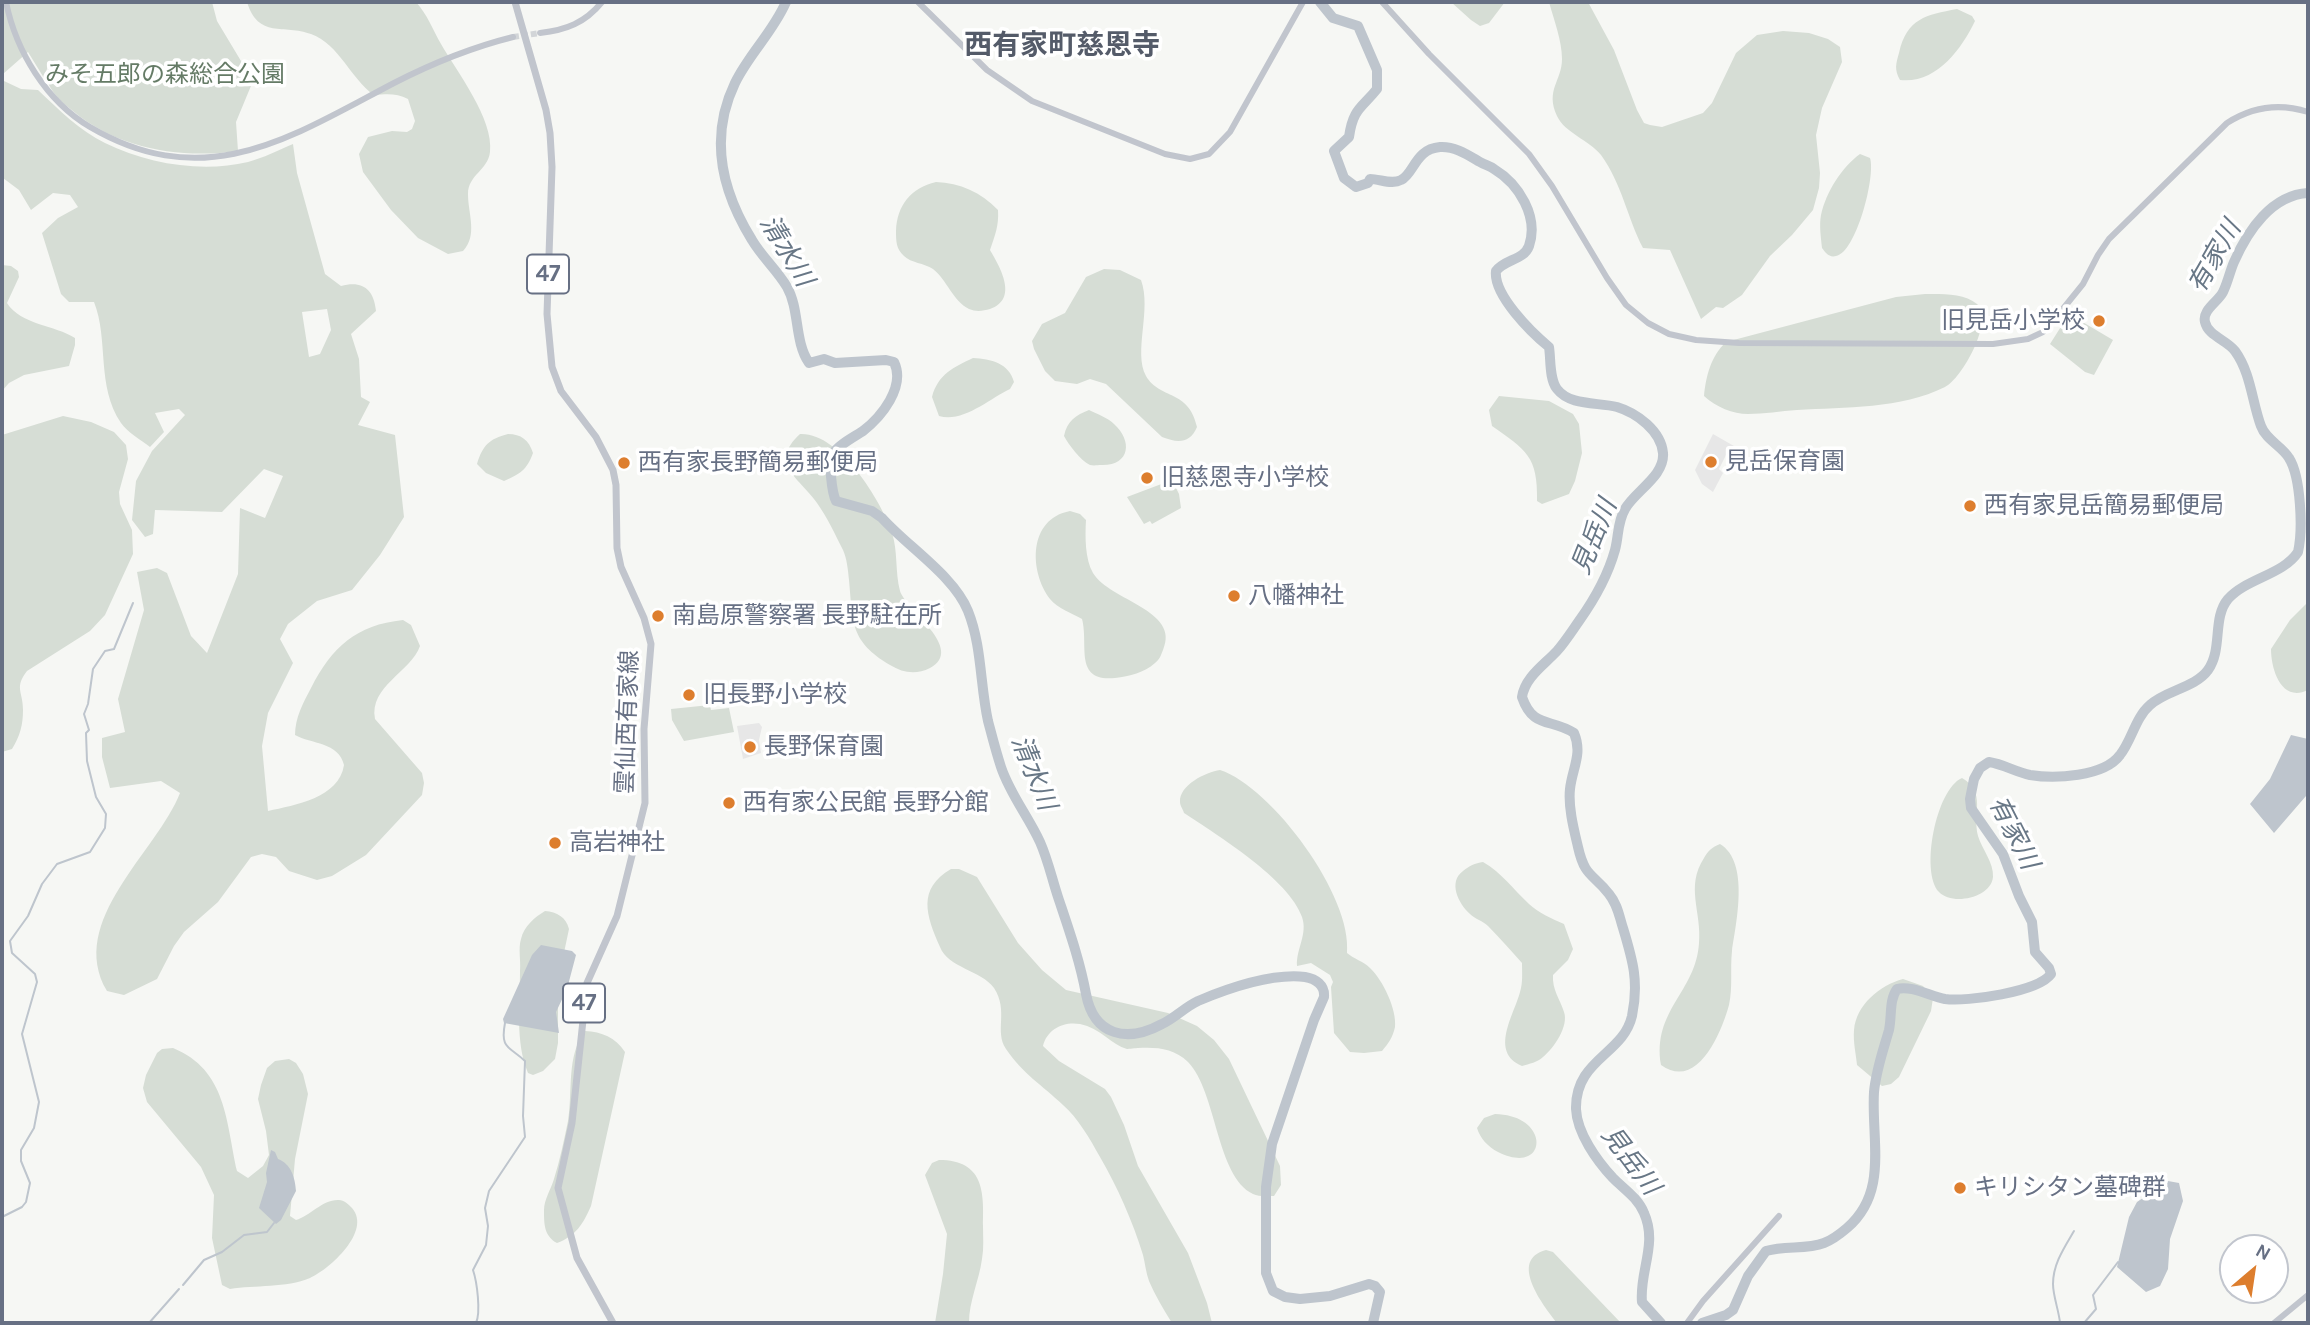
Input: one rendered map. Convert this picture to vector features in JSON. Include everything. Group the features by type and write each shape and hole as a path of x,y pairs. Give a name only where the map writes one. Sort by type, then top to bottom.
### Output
{"main road":[{"name":"雲仙西有家線","path":"515,2 544,102 550,133 552,167 547,314 552,367 561,391 596,437 613,470 616,485 617,548 621,567 644,618 652,644 644,729 645,803 617,916 590,975 586,990 572,1123 558,1188 577,1258 613,1323"}],"street":[{"path":"6,2 24,54 62,105 98,132 155,152 203,158 229,156 269,145 343,112 417,71 513,37"},
{"path":"540,33 560,31 573,26 587,18 602,2"},
{"path":"918,2 987,70 1032,101 1165,154 1190,159 1209,154 1230,132 1303,2"},
{"path":"1382,2 1437,62 1529,154 1552,186 1615,291 1629,307 1655,328 1677,336 1706,341 1769,344 1993,344 2035,337 2049,326 2083,284 2109,239 2227,123 2250,111 2271,107 2308,112"},
{"path":"1687,1323 1703,1301 1779,1216"},
{"path":"2274,1323 2308,1295"}],"shaded area":[{"name":"見岳保育園","path":"1713,434 1734,446 1719,469 1723,473 1713,492 1702,484 1695,470"},
{"name":"長野保育園","path":"759,723 762,727 759,740 761,753 743,759 737,726"},
{"path":"2291,735 2308,739 2306,796 2274,833 2250,804 2270,779"},
{"path":"541,945 572,951 576,955 567,989 556,1012 559,1033 504,1023 503,1019 532,955"},
{"path":"271,1150 289,1168 296,1191 281,1220 276,1224 259,1208 267,1182 266,1173"},
{"path":"2168,1181 2179,1183 2183,1201 2170,1239 2168,1269 2160,1286 2146,1292 2117,1267 2129,1217 2137,1202"}],"green space":[{"name":"みそ五郎の森総合公園","path":"2,2 212,2 217,21 253,81 236,122 238,151 173,152 130,142 110,134 91,124 60,100 49,85 48,66 44,78 28,52 3,74 4,81 21,89 38,90 78,126 105,143 157,161 212,167 230,165 254,160 293,144 297,173 325,274 341,286 361,285 370,292 375,303 376,311 351,334 359,359 361,397 370,402 358,425 395,435 404,517 380,555 352,590 317,601 288,624 280,639 293,663 268,713 262,746 268,811 314,798 334,785 344,765 341,757 331,748 295,735 300,711 319,674 347,640 372,627 403,620 411,625 420,646 408,664 378,697 375,719 422,773 422,795 366,855 332,876 317,880 289,871 276,857 262,854 251,857 218,902 184,932 157,979 124,995 107,991 97,965 98,939 106,913 119,888 169,816 180,793 161,781 110,788 102,757 102,738 125,732 118,699 144,610 137,572 157,568 167,573 191,636 207,653 238,574 240,508 265,518 283,476 264,469 222,512 155,510 153,534 145,537 132,520 136,481 152,451 185,415 179,409 155,413 164,432 150,447 121,423 108,394 101,332 94,302 69,302 61,294 42,233 58,218 78,207 70,195 53,193 31,210 19,190 3,178","holes":["327,309 331,330 320,354 309,357 302,312"]},
{"path":"247,2 416,2 473,96 490,139 490,152 486,163 469,187 471,231 468,245 463,251 448,254 418,238 391,210 363,172 359,154 368,137 412,129 415,121 408,99 388,94 374,95 321,39 301,31 265,26 252,14"},
{"path":"1451,2 1505,2 1489,23 1480,26"},
{"path":"1549,2 1588,2 1614,50 1644,123 1662,127 1703,113 1712,103 1736,53 1757,35 1783,31 1809,33 1828,39 1840,47 1842,62 1822,108 1816,135 1820,173 1813,210 1770,256 1742,295 1723,308 1716,307 1701,319 1670,250 1643,248 1614,177 1601,155 1566,127 1557,116 1553,92 1561,67 1562,52"},
{"path":"1957,9 1972,16 1975,21 1955,53 1936,71 1925,77 1900,80 1896,63 1907,32 1927,16"},
{"path":"1860,154 1870,158 1871,167 1863,213 1851,242 1843,252 1831,256 1822,248 1820,223 1823,206 1841,173"},
{"path":"936,182 970,190 985,198 998,210 997,226 990,250 1005,282 1005,290 1004,298 990,309 969,309 954,296 933,269 907,258 898,248 897,222 907,199 919,189"},
{"path":"2,265 11,266 18,271 19,277 7,303 13,310 29,320 75,338 75,345 69,366 24,375 9,383 2,391"},
{"path":"1104,269 1120,270 1141,280 1145,304 1141,355 1146,376 1159,389 1188,406 1197,427 1191,437 1178,441 1162,437 1106,384 1090,379 1077,384 1055,381 1045,371 1032,341 1042,324 1065,313 1086,277"},
{"path":"1925,294 1966,298 1977,304 1981,312 1982,322 1974,348 1960,373 1945,387 1891,403 1754,414 1742,414 1719,407 1704,396 1710,367 1726,342 1896,297"},
{"path":"2069,314 2113,340 2094,375 2085,372 2050,344"},
{"path":"973,358 1004,366 1014,382 1010,389 966,413 939,416 932,397 938,382 953,368"},
{"path":"1499,396 1549,401 1573,414 1579,424 1582,453 1569,494 1542,504 1537,501 1535,474 1528,456 1492,426 1489,410"},
{"path":"1089,410 1112,422 1124,438 1126,451 1118,461 1090,465 1079,456 1064,436 1073,419"},
{"path":"63,416 91,422 114,432 126,445 128,459 119,492 120,504 132,530 133,554 105,615 90,631 27,671 23,677 20,686 23,710 20,730 12,749 2,752 2,435"},
{"path":"508,434 524,439 533,453 522,471 504,481 486,473 477,464 488,444"},
{"path":"800,434 815,436 843,456 878,503 894,540 900,591 938,640 941,650 939,660 930,668 910,672 890,665 867,648 856,630 843,550 821,508 796,479 787,463 791,445"},
{"path":"1172,480 1179,494 1181,508 1152,524 1150,521 1144,524 1127,497"},
{"path":"1070,511 1080,514 1086,520 1087,555 1093,573 1102,583 1153,615 1162,625 1166,636 1161,655 1155,663 1141,672 1115,678 1102,678 1093,674 1085,660 1082,619 1057,605 1043,588 1036,561 1040,535 1046,524 1056,516"},
{"path":"2308,602 2308,690 2291,692 2279,682 2271,649 2290,620"},
{"path":"710,705 711,710 729,708 734,732 684,741 672,720 671,709"},
{"path":"1220,770 1241,780 1263,798 1285,821 1323,875 1337,903 1345,930 1347,953 1375,973 1391,1004 1395,1027 1382,1051 1350,1052 1334,1033 1333,982 1330,975 1311,963 1297,966 1303,935 1302,917 1283,888 1250,859 1184,813 1180,802 1184,790 1208,773"},
{"path":"1962,778 1974,790 1978,836 1990,861 1993,877 1986,890 1978,895 1953,899 1939,892 1933,882 1931,850 1938,814 1953,785"},
{"path":"1720,844 1735,864 1739,894 1729,1005 1720,1030 1705,1056 1686,1071 1674,1071 1661,1065 1663,1030 1696,960 1699,943 1695,889 1698,869 1709,851"},
{"path":"1483,862 1502,876 1533,907 1564,924 1573,949 1568,960 1553,975 1555,990 1565,1018 1562,1030 1552,1048 1543,1057 1522,1066 1512,1060 1505,1042 1521,989 1522,963 1488,926 1472,916 1459,898 1455,887 1463,871"},
{"path":"951,869 959,869 977,877 1018,943 1042,970 1066,990 1168,1013 1197,1026 1214,1040 1229,1059 1280,1166 1281,1185 1274,1196 1253,1194 1231,1170 1198,1076 1183,1057 1158,1048 1127,1049 1094,1029 1074,1023 1062,1025 1052,1031 1043,1046 1059,1061 1105,1089 1111,1097 1138,1166 1188,1253 1212,1323 1172,1323 1149,1281 1143,1255 1124,1204 1088,1136 1068,1110 1026,1072 1006,1049 1001,1035 1001,1005 994,988 944,954 931,924 928,904 933,885"},
{"path":"545,911 560,916 569,929 558,981 558,1043 555,1059 543,1071 533,1075 528,1073 521,1049 520,947 522,934 527,926"},
{"path":"1903,979 1923,986 1933,998 1931,1011 1899,1077 1891,1084 1882,1086 1857,1065 1854,1030 1864,1004 1878,991"},
{"path":"585,1031 608,1036 625,1052 591,1206 578,1229 557,1243 549,1237 546,1229 544,1206 553,1183 568,1121 575,1051"},
{"path":"173,1048 191,1058 214,1084 226,1116 237,1171 248,1178 263,1166 269,1155 258,1099 267,1068 275,1061 289,1059 296,1063 303,1074 308,1094 295,1159 290,1216 296,1220 328,1202 339,1200 352,1208 357,1217 357,1227 346,1248 328,1266 310,1278 281,1285 230,1289 222,1285 212,1238 214,1195 201,1167 147,1102 143,1088 157,1053 162,1049"},
{"path":"1495,1114 1514,1117 1527,1124 1537,1143 1534,1151 1527,1157 1515,1158 1488,1145 1477,1128 1484,1118"},
{"path":"939,1160 954,1161 965,1166 973,1172 981,1190 983,1255 969,1323 935,1323 947,1234 925,1175 932,1163"},
{"path":"1546,1250 1553,1252 1621,1323 1557,1323 1537,1295 1529,1273 1530,1263 1535,1255"}],"waterway":[{"name":"清水川","path":"786,2 775,23 747,62 727,103 722,123 722,163 726,183 741,221 791,296 801,345 809,363 824,359 835,363 886,360 894,362 897,381 890,401 870,425 842,444 833,454 831,478 836,501 872,511 882,518 941,574 968,611 976,638 985,707 999,761 1009,786 1043,849 1074,945 1090,1008 1096,1019 1114,1032 1136,1033 1167,1022 1198,1001 1250,983 1292,976 1309,978 1321,986 1324,997 1272,1144 1266,1187 1266,1273 1273,1291 1285,1297 1300,1299 1330,1296 1369,1284 1375,1286 1380,1292 1373,1323"},
{"name":"見岳川","path":"1320,2 1333,18 1358,26 1377,70 1377,89 1356,114 1349,137 1334,151 1344,178 1356,187 1368,183 1370,179 1397,181 1405,177 1425,152 1440,147 1461,152 1503,175 1525,202 1531,235 1527,251 1496,271 1497,281 1515,313 1549,347 1554,385 1569,398 1617,407 1632,414 1653,430 1661,445 1663,453 1659,469 1625,509 1612,559 1595,596 1563,644 1531,677 1522,697 1526,707 1537,718 1574,733 1577,755 1570,803 1578,847 1587,870 1614,902 1632,961 1635,982 1632,1016 1619,1040 1583,1079 1576,1109 1580,1128 1595,1155 1644,1213 1648,1224 1649,1247 1642,1302 1661,1323"},
{"name":"有家川","path":"1702,1323 1733,1310 1748,1276 1766,1251 1824,1243 1833,1239 1860,1214 1869,1198 1873,1182 1874,1092 1897,989 1914,990 1945,999 1969,999 2018,991 2044,980 2051,974 2035,952 2032,922 2003,854 1971,808 1974,779 1980,768 1989,762 2030,775 2052,777 2091,772 2113,762 2124,749 2141,716 2150,705 2196,681 2208,670 2215,653 2220,615 2228,599 2245,586 2283,566 2298,552 2300,504 2293,467 2286,454 2263,431 2248,378 2235,351 2210,331 2205,318 2208,310 2221,296 2246,238 2263,216 2283,200 2308,193"},
{"path":"2,1217 22,1207 26,1202 30,1183 21,1161 21,1150 34,1128 39,1102 22,1034 37,982 35,974 12,953 10,941 28,916 42,884 57,864 90,852 105,828 106,814 96,797 87,761 86,733 89,730 84,714 93,669 105,651 114,649 133,603"},
{"path":"476,1323 478,1297 473,1270 486,1245 488,1226 485,1208 489,1191 525,1137 525,1061 507,1046 504,1038 505,1023"},
{"path":"183,1285 204,1260 222,1252 244,1235 267,1232 274,1223"},
{"path":"2060,1323 2053,1277 2060,1256 2074,1231"},
{"path":"2084,1323 2096,1309 2093,1295 2118,1262"},
{"path":"149,1323 179,1289"}],"tunnel":[{"path":"513,37 540,33"}],"place":[{"name":"旧見岳小学校","path":"2099,321"},
{"name":"見岳保育園","path":"1711,462"},
{"name":"西有家長野簡易郵便局","path":"624,463"},
{"name":"旧慈恩寺小学校","path":"1147,478"},
{"name":"西有家見岳簡易郵便局","path":"1970,506"},
{"name":"八幡神社","path":"1234,596"},
{"name":"南島原警察署 長野駐在所","path":"658,616"},
{"name":"旧長野小学校","path":"689,695"},
{"name":"長野保育園","path":"750,747"},
{"name":"西有家公民館 長野分館","path":"729,803"},
{"name":"高岩神社","path":"555,843"},
{"name":"キリシタン墓碑群","path":"1960,1188"}],"district":[{"name":"西有家町慈恩寺","path":"1062,46"}]}
